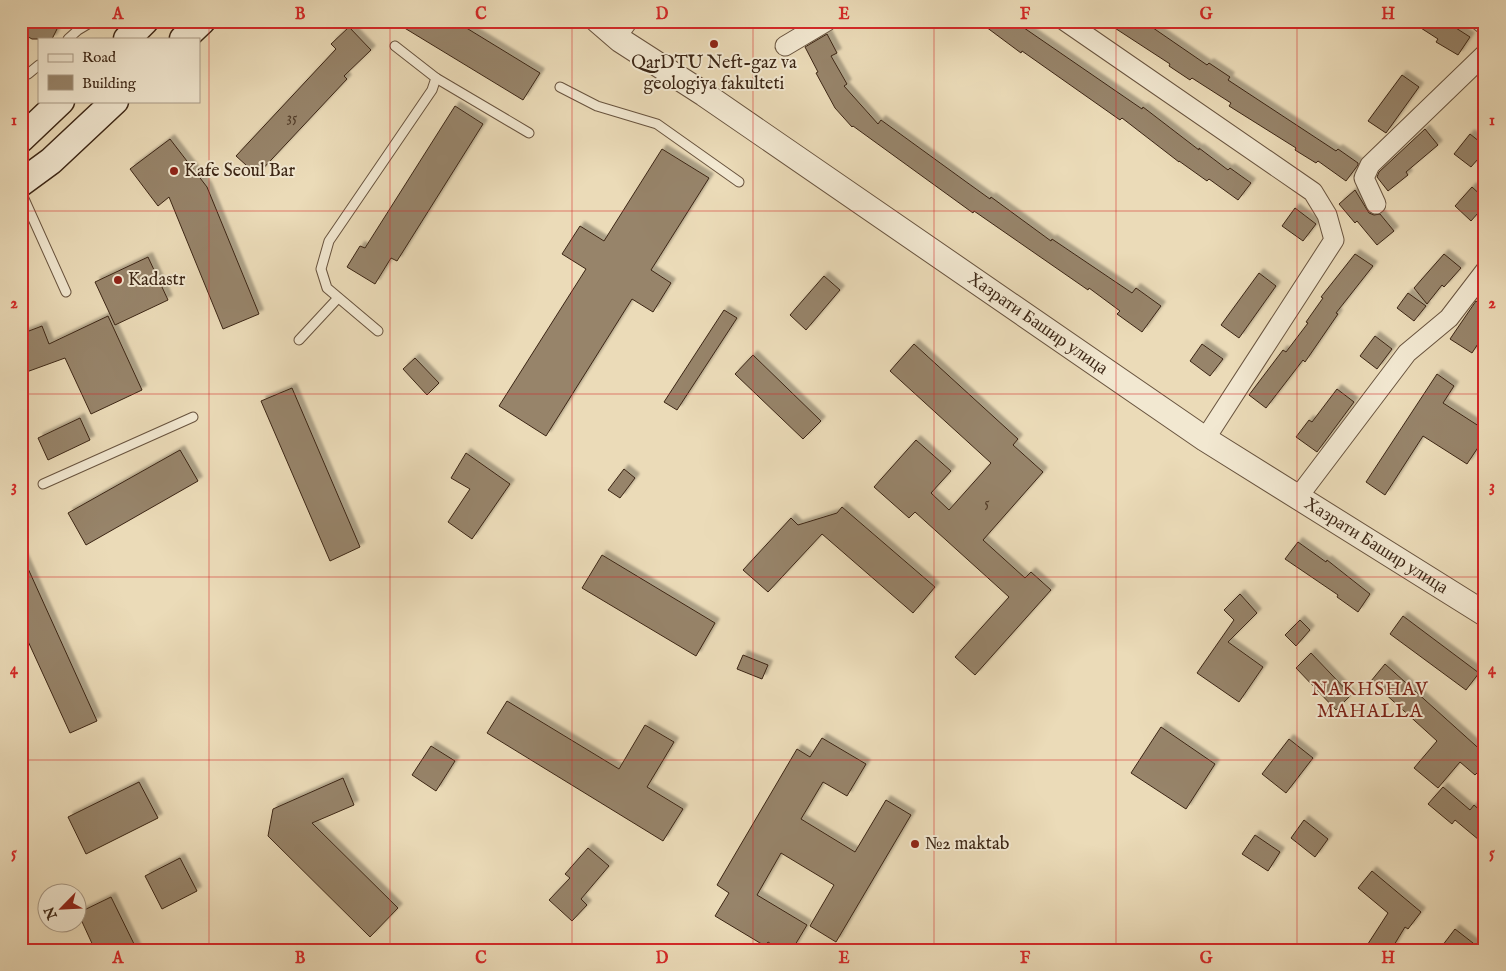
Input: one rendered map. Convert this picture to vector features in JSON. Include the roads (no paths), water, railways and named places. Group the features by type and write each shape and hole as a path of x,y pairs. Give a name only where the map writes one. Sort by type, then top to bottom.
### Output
{"main road":[{"path":"127,38 145,21"},
{"path":"184,38 202,21"},
{"path":"21,139 60,102"},
{"path":"21,183 51,161 114,102"}],"street":[{"name":"Хазрати Башир улица","path":"598,21 620,40 704,94 1205,439 1485,614"},
{"path":"785,46 827,21"},
{"path":"1065,21 1313,192 1326,215 1334,240 1205,439"},
{"path":"1480,21 1485,25"},
{"path":"1376,204 1364,178 1370,165 1485,54"},
{"path":"1298,497 1408,353 1449,318 1485,271"}],"lane":[{"path":"69,38 93,21"},
{"path":"620,40 634,21"},
{"path":"395,46 436,78 529,133"},
{"path":"28,74 38,66"},
{"path":"378,331 327,288 321,269 329,242 432,90 436,78"},
{"path":"560,87 597,106 657,124 739,182"},
{"path":"21,192 66,292"},
{"path":"299,340 338,298"},
{"path":"43,484 193,417"}],"place":[{"name":"QarDTU Neft-gaz va geologiya fakulteti","path":"714,44"},
{"name":"Kafe Seoul Bar","path":"174,171"},
{"name":"Kadastr","path":"118,280"},
{"name":"№2 maktab","path":"915,844"}],"district":[{"name":"NAKHSHAV MAHALLA","path":"1370,701"}]}
